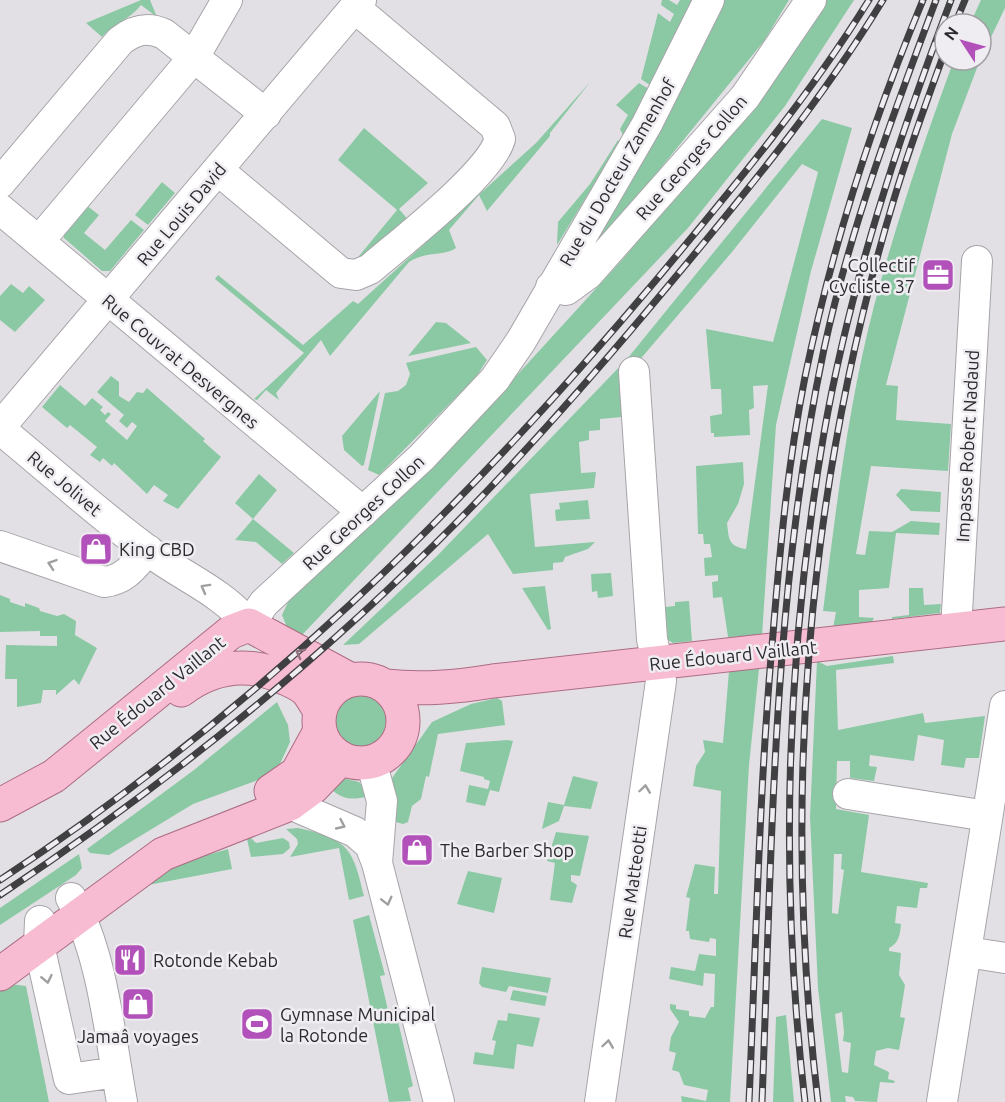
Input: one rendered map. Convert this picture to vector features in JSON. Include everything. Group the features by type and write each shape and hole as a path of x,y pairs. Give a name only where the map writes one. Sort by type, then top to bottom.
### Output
{"main road":[{"name":"Rue Édouard Vaillant","path":"385,686 421,690 461,687 493,681 1005,624"},
{"name":"Rue Édouard Vaillant","path":"0,805 54,776 231,632 249,625"},
{"path":"0,974 40,933 75,906 163,854 290,804 356,760 390,751 399,739 403,725 402,710 396,697 385,686 369,680 351,680 249,625"},
{"name":"Rue Édouard Vaillant","path":"0,811 31,804 60,788 192,682 223,669 254,668 281,676 307,691 320,721"},
{"path":"75,906 95,879 162,837 284,784 303,764 330,692 351,680"},
{"name":"Rue Édouard Vaillant","path":"399,739 428,707 461,687"},
{"path":"320,721 324,742 356,760"},
{"path":"0,951 40,933"}],"street":[{"path":"39,241 194,57 227,0"},
{"name":"Rue du Docteur Zamenhof","path":"521,341 652,114 709,0"},
{"name":"Rue Georges Collon","path":"551,287 566,290 588,274 745,97 811,0"},
{"path":"218,170 341,273 356,275 370,269 466,183 494,153 500,139 495,126 358,4"},
{"name":"Rue Louis David","path":"0,428 358,4"},
{"path":"0,183 120,41 138,30 156,30 266,114"},
{"name":"Rue Couvrat Desvergnes","path":"0,208 363,512"},
{"name":"Impasse Robert Nadaud","path":"956,630 976,261"},
{"name":"Rue Georges Collon","path":"249,625 264,603 363,512 460,417 495,379 521,341"},
{"name":"Rue Matteotti","path":"600,1102 661,681 652,639 634,372"},
{"name":"Rue Jolivet","path":"0,428 139,544 182,575 225,599 249,625"},
{"path":"0,546 104,582 117,581 125,576 139,544"},
{"path":"942,1102 1005,706"},
{"path":"356,760 382,801 377,863"},
{"path":"848,794 987,816"},
{"path":"290,804 355,832 370,845 377,863 439,1102"},
{"path":"75,906 93,951 122,1102"},
{"path":"40,933 69,1079 117,1072"},
{"path":"967,952 1005,958"}],"green space":[{"path":"141,0 150,0 157,17 141,5 102,37 86,23"},
{"path":"662,0 669,0 677,5 680,0 695,0 651,86 641,79 658,13 670,22 674,14 661,5"},
{"path":"725,0 789,0 764,41 603,239 598,240 596,238 662,128"},
{"path":"825,0 854,0 785,106 688,228 302,635 287,627 282,615 289,600 465,432 622,260 704,163"},
{"path":"981,0 1005,0 1005,8 993,33 993,12 976,12"},
{"path":"950,72 975,72 952,134 886,385 898,386 896,420 951,424 948,471 871,466 856,554 865,555 869,531 892,532 911,521 940,523 939,535 896,533 889,588 859,590 859,617 874,618 872,622 833,628 836,612 823,611 857,382 874,306 921,152"},
{"path":"591,81 550,136 487,211 479,195 449,230 456,248 416,258 409,262 330,356 321,340 276,393 279,400 266,390 257,400 254,399 304,353 215,279 218,275 303,345 353,301 358,304 536,143"},
{"path":"639,83 649,89 623,135 620,129 628,115 616,105"},
{"path":"822,119 852,128 811,271 776,425 762,636 728,637 722,597 713,598 712,582 718,581 718,575 705,576 704,558 712,557 710,544 704,544 703,534 698,534 696,466 743,462 744,484 738,504 727,523 733,544 746,549 768,385 753,386 754,408 749,410 750,435 714,437 714,433 711,433 710,416 722,414 721,389 711,389 706,329 773,342 818,172 802,164 732,252 619,384 622,417 600,419 600,430 589,431 589,440 579,442 581,473 596,472 594,488 530,494 535,547 595,542 588,549 565,557 563,562 553,563 553,570 513,574 488,534 359,644 343,645 438,555 627,359"},
{"path":"364,128 428,183 399,209 410,222 354,262 397,210 338,160"},
{"path":"618,140 620,142 557,245 558,222 590,184"},
{"path":"162,182 175,193 148,225 135,215"},
{"path":"86,205 99,215 84,233 105,250 131,220 144,230 110,271 102,271 64,238 64,231"},
{"path":"11,284 23,293 29,286 45,300 15,332 0,320 0,296"},
{"path":"436,322 446,323 471,343 408,356"},
{"path":"476,347 487,360 476,377 379,475 368,470 385,393 398,391 406,385 410,374 406,363"},
{"path":"111,376 119,382 119,396 129,402 137,392 143,393 147,388 205,439 203,441 221,457 178,509 163,501 168,495 154,485 147,494 114,463 112,466 103,458 100,462 90,455 97,447 70,425 67,428 42,407 60,385 85,406 92,398 103,407 100,410 105,415 108,412 111,414 105,421 127,440 137,426 132,422 127,428 119,421 124,415 97,392"},
{"path":"380,391 362,466 344,450 342,436"},
{"path":"259,474 277,490 253,519 235,503"},
{"path":"901,489 941,492 940,512 911,511 896,495"},
{"path":"588,500 590,519 556,521 555,510 560,509 559,503"},
{"path":"253,519 294,553 282,564 256,542 235,540"},
{"path":"611,573 613,596 598,598 597,591 592,592 591,574"},
{"path":"545,586 551,629 548,630 522,588"},
{"path":"909,588 923,588 924,605 941,604 940,613 892,619 892,617 909,615"},
{"path":"0,595 10,599 10,602 25,607 25,603 57,616 64,614 76,621 75,635 97,648 79,685 74,679 56,695 56,690 43,690 41,703 17,707 17,679 5,679 6,645 57,646 57,636 40,636 40,631 0,632"},
{"path":"689,601 692,641 673,643 668,640 665,607 675,606 675,602"},
{"path":"893,656 894,663 836,670 838,730 923,713 925,723 985,716 979,758 966,758 964,768 941,765 944,740 918,735 914,761 870,755 869,766 877,767 874,781 850,778 850,761 837,761 836,809 869,815 861,872 928,883 927,888 920,888 917,908 897,906 895,923 901,924 900,932 897,941 889,948 889,951 901,953 899,975 905,985 900,1017 905,1018 899,1050 888,1048 876,1051 874,1065 889,1072 888,1079 895,1081 894,1083 880,1082 877,1102 855,1101 853,1097 845,1096 846,1102 831,1102 818,988 810,817 817,661 827,666","holes":["834,854 842,854 841,869 844,870 838,914 832,913","842,1012 843,1041 851,1043 848,1073 842,1072 835,1014"]},
{"path":"759,669 749,765 730,1102 682,1102 681,1096 706,1101 708,1090 684,1085 679,1072 672,1070 676,1053 669,1051 671,1037 679,1022 670,1009 670,1004 676,1005 676,1009 689,1011 689,1016 705,1018 711,1007 714,1007 715,974 704,973 703,986 669,979 671,967 695,971 699,954 716,956 716,939 710,938 709,942 690,939 689,931 686,931 690,898 686,897 695,864 715,867 714,894 718,894 721,791 693,786 696,766 705,752 703,740 723,743 729,671"},
{"path":"358,692 369,694 378,700 384,709 386,720 384,731 378,740 369,746 358,748 347,746 338,740 332,731 330,720 332,709 338,700 347,694"},
{"path":"497,698 502,701 505,725 438,734 429,777 426,776 421,799 412,806 408,822 403,824 396,822 392,778 432,722 471,704"},
{"path":"277,702 288,725 290,742 280,764 266,777 193,804 109,855 90,853 87,849 194,770"},
{"path":"513,741 499,792 490,790 485,806 466,802 469,785 488,789 490,781 484,777 460,771 466,743"},
{"path":"573,776 598,782 591,809 564,806 559,821 542,829 548,802 564,805"},
{"path":"343,778 359,782 371,796 343,797 329,787"},
{"path":"298,828 328,837 346,848 356,867 364,896 349,900 339,848 290,857 298,844 297,839 286,829"},
{"path":"556,832 589,836 580,876 571,875 571,881 577,885 572,903 550,900 555,863 547,861"},
{"path":"251,838 256,843 283,838 289,842 290,848 283,854 251,857 247,839"},
{"path":"228,849 232,869 148,885 179,863"},
{"path":"79,854 82,868 76,875 0,925 0,908"},
{"path":"468,871 502,878 494,913 457,904"},
{"path":"369,915 385,975 380,976 388,1010 395,1008 413,1086 408,1088 411,1101 389,1102 353,920"},
{"path":"482,967 551,978 548,993 509,986 506,992 482,987 479,983"},
{"path":"10,984 26,986 49,1102 0,1102 0,990"},
{"path":"513,990 547,996 545,1006 510,1000"},
{"path":"508,1013 540,1018 533,1047 517,1044 514,1069 473,1064 475,1052 493,1055 496,1041 492,1040 498,1020 507,1021"},
{"path":"786,1015 794,1102 773,1102 776,1017"}],"railway":[{"path":"0,880 93,816 268,678 351,604 430,527 508,447 657,279 741,178 820,73 869,0"},
{"path":"0,895 121,810 238,720 350,624 457,522 568,403 729,212 810,109 883,0"},
{"path":"749,1102 768,693 782,537 794,441 816,328 841,233 870,139 923,0"},
{"path":"762,1102 777,724 784,630 807,442 824,349 846,260 889,129 936,0"},
{"path":"805,1102 792,934 790,767 801,599 811,516 824,433 847,323 894,160 951,0"},
{"path":"960,12 965,0"},
{"path":"818,1102 807,988 802,874 803,760 810,646 822,533 840,420 864,309 894,199 937,72"}],"place":[{"name":"Collectif Cycliste 37","path":"938,275"},
{"name":"King CBD","path":"96,549"},
{"name":"The Barber Shop","path":"417,850"},
{"name":"Rotonde Kebab","path":"130,960"},
{"name":"Jamaâ voyages","path":"138,1004"},
{"name":"Gymnase Municipal la Rotonde","path":"257,1024"}]}
